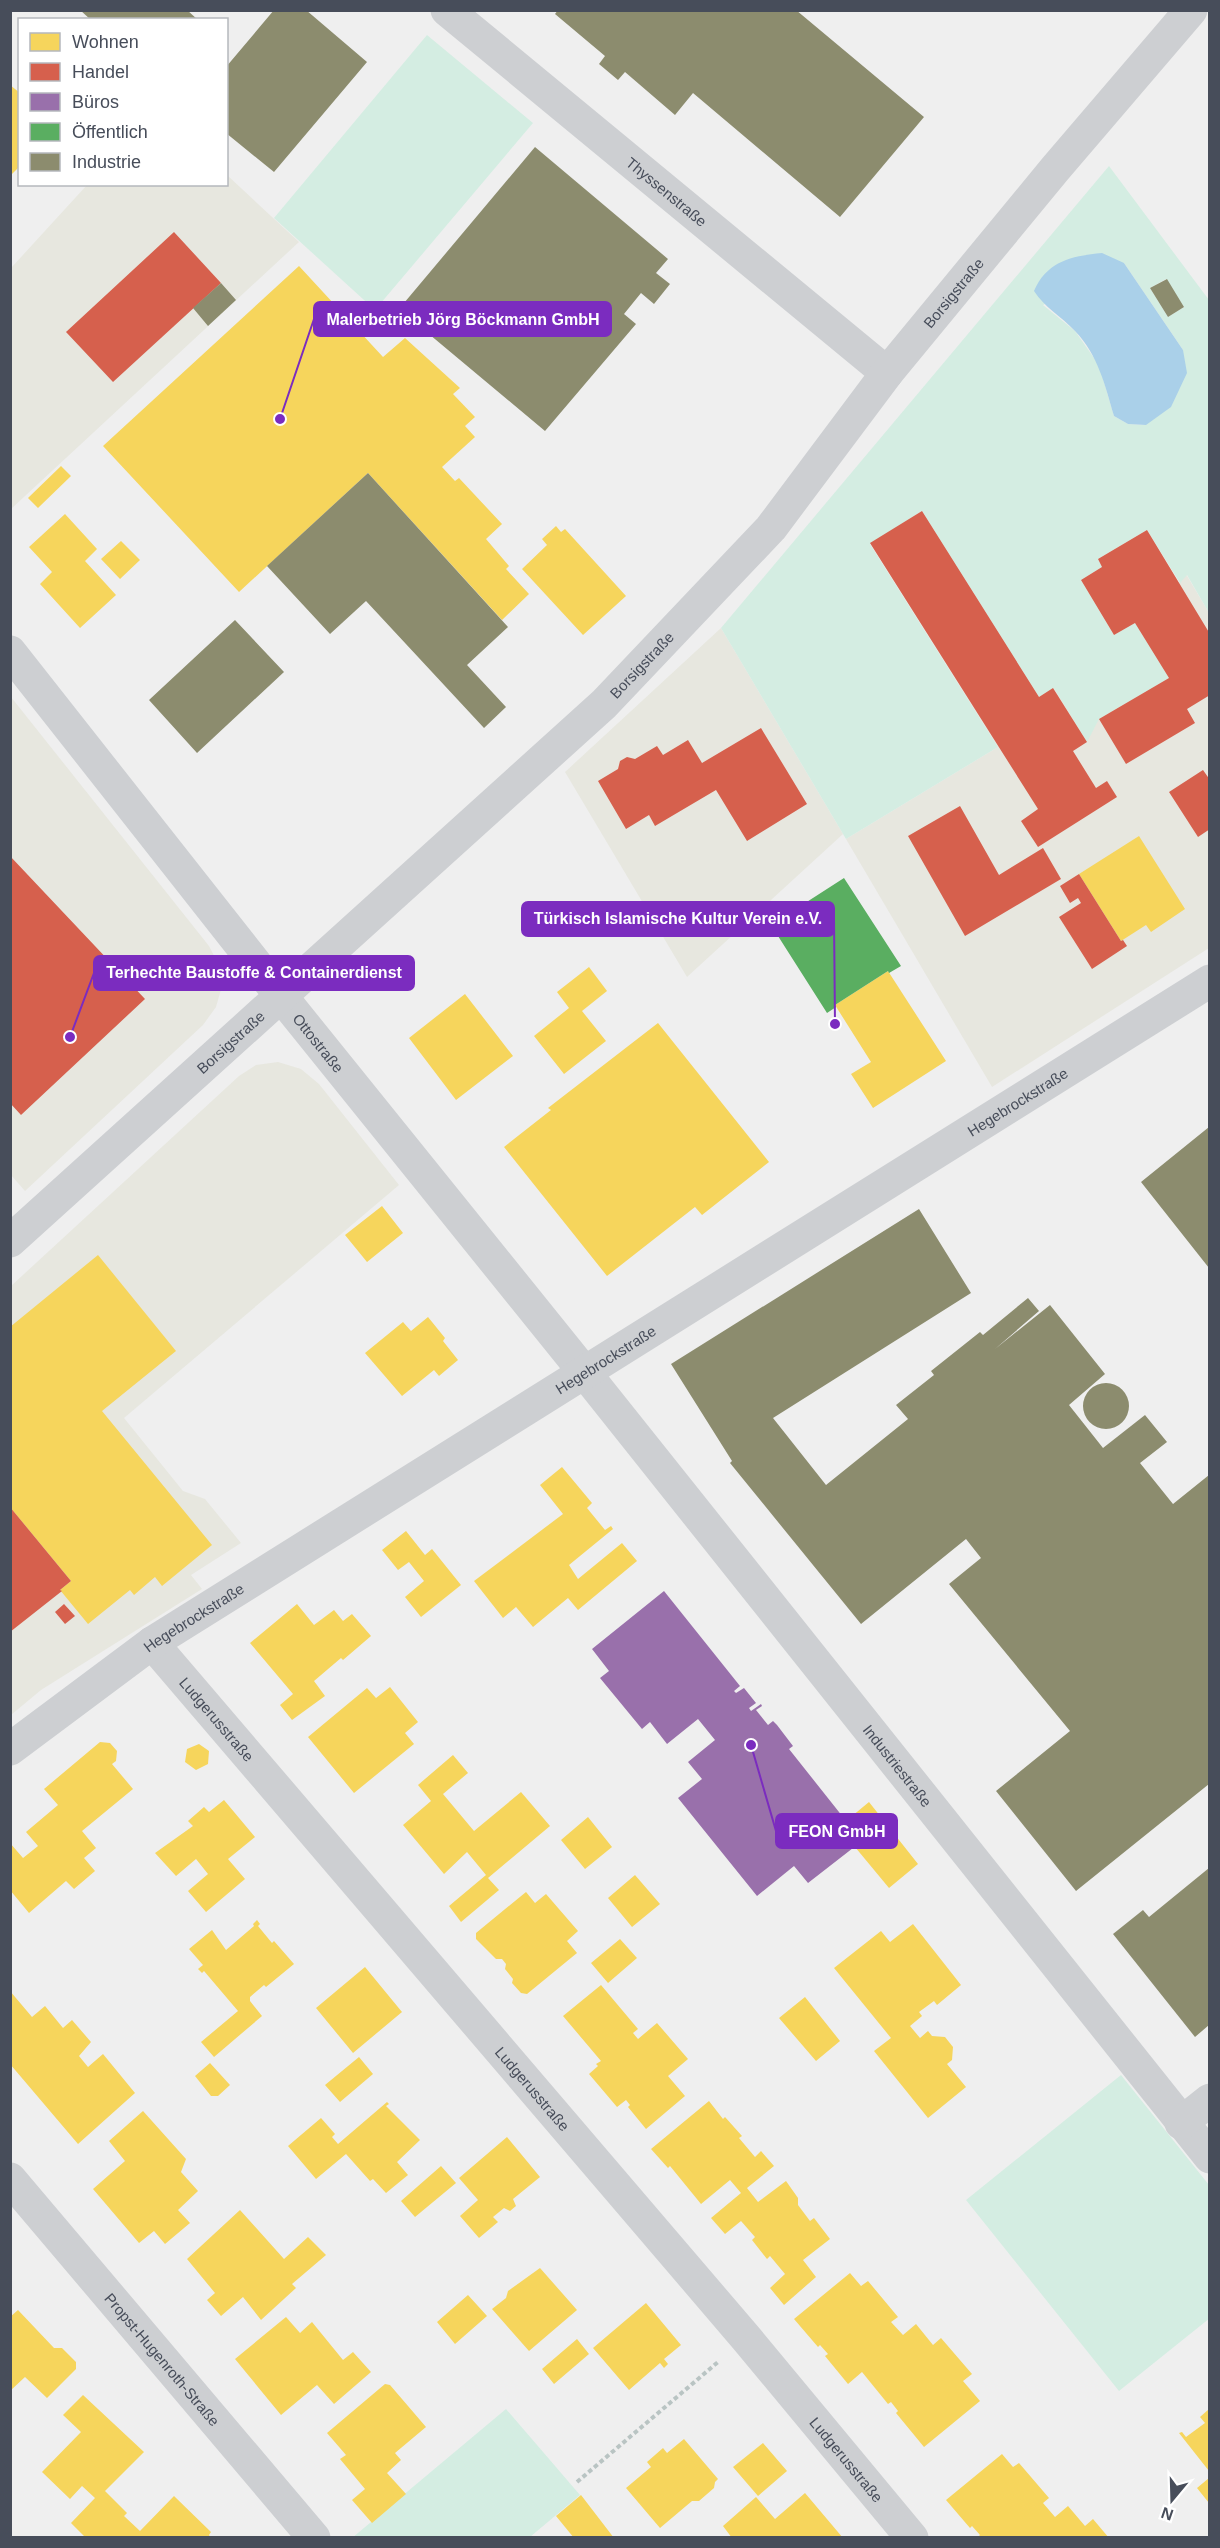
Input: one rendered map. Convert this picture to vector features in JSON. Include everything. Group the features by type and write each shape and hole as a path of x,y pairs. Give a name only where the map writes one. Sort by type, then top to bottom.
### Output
{"street":[{"name":"Thyssenstraße","path":"447,10 887,374"},
{"name":"Borsigstraße","path":"10,1241 604,704 771,528 887,374 1055,170 1191,10"},
{"name":"Ottostraße","path":"10,652 281,996 585,1373"},
{"name":"Hegebrockstraße","path":"10,1749 152,1643 1209,981"},
{"name":"Industriestraße","path":"585,1373 1209,2157"},
{"name":"Ludgerusstraße","path":"152,1643 746,2338 912,2538"},
{"path":"1181,2123 1209,2100"},
{"name":"Propst-Hugenroth-Straße","path":"10,2179 314,2538"}],"path":[{"path":"577,2482 746,2338"}],"shaded area":[{"path":"228,176 299,242 11,509 11,268 86,186 228,186"},
{"path":"922,511 1039,697 1135,623 1114,635 1081,580 1102,567 1098,559 1147,530 1179,583 1186,574 1209,613 1209,948 992,1087 846,839 998,747 870,543"},
{"path":"721,628 843,834 687,977 565,772"},
{"path":"11,697 209,946 219,965 222,986 216,1007 203,1025 25,1191 11,1175"},
{"path":"278,1062 301,1069 319,1084 399,1185 124,1418 183,1491 205,1499 241,1543 191,1575 202,1589 41,1690 11,1715 11,1286 239,1076 256,1065"}],"green space":[{"path":"427,35 533,123 375,310 274,218"},
{"path":"1109,166 1209,300 1209,613 1187,575 1180,583 1147,530 1098,559 1102,567 1081,580 1114,635 1135,623 1169,678 1099,719 1087,742 1054,688 1039,697 922,511 870,544 998,747 846,839 721,628","holes":["1124,263 1183,350 1146,425 1128,424 1114,416 1099,365 1075,331 1043,305","1166,279 1184,307 1168,317 1150,288"]},
{"path":"1121,2075 1209,2185 1210,2318 1119,2391 966,2200"},
{"path":"506,2409 580,2495 530,2537 352,2538"}],"water":[{"path":"1102,253 1124,263 1183,350 1187,373 1171,407 1146,425 1128,424 1114,416 1100,371 1090,350 1075,331 1034,291 1039,281 1053,267 1071,258"}],"building: Wohnen":[{"path":"10,85 18,91 18,168 10,176"},
{"path":"299,266 383,357 405,338 460,388 453,394 475,417 465,426 475,437 442,467 455,481 459,478 502,524 486,539 509,566 506,569 529,594 502,620 368,473 239,592 103,446"},
{"path":"61,466 71,476 38,508 28,498"},
{"path":"65,514 97,549 85,561 116,595 80,628 40,584 52,572 29,547"},
{"path":"556,526 561,532 565,529 626,596 583,635 522,569 547,545 542,539"},
{"path":"121,541 140,560 120,579 101,559"},
{"path":"1139,836 1185,909 1151,932 1146,925 1121,941 1079,874"},
{"path":"589,967 607,991 582,1011 606,1041 564,1074 534,1036 569,1008 557,992"},
{"path":"888,971 946,1061 873,1108 851,1074 871,1062 835,1005"},
{"path":"465,994 513,1056 456,1100 409,1038"},
{"path":"658,1023 769,1162 702,1215 695,1207 607,1276 504,1147 551,1110 548,1108"},
{"path":"382,1206 403,1233 367,1262 345,1235"},
{"path":"98,1255 176,1351 102,1411 212,1545 162,1586 155,1577 134,1595 130,1590 88,1624 60,1590 71,1581 10,1507 10,1327"},
{"path":"428,1317 445,1338 443,1341 458,1360 439,1376 434,1370 402,1396 365,1353 403,1322 411,1331"},
{"path":"562,1467 592,1503 587,1508 605,1530 611,1526 613,1529 569,1565 578,1579 622,1543 637,1561 578,1610 568,1598 533,1627 516,1607 503,1618 474,1581 563,1514 540,1485"},
{"path":"406,1531 425,1555 432,1549 461,1585 421,1617 405,1597 424,1581 409,1562 398,1570 382,1550"},
{"path":"297,1604 314,1625 334,1610 343,1621 352,1614 371,1636 314,1681 325,1696 292,1720 280,1705 293,1694 250,1643"},
{"path":"390,1687 418,1722 405,1733 414,1744 354,1793 308,1737 367,1688 376,1698"},
{"path":"100,1742 110,1743 117,1751 116,1761 112,1764 133,1789 82,1831 96,1848 84,1858 95,1871 74,1889 66,1881 29,1913 10,1890 10,1843 23,1858 38,1846 26,1832 58,1805 44,1789"},
{"path":"199,1744 209,1751 208,1764 196,1770 185,1762 187,1749"},
{"path":"453,1755 468,1773 443,1794 474,1831 521,1792 550,1826 488,1878 499,1890 461,1922 449,1906 486,1875 467,1852 444,1874 403,1825 431,1801 418,1785"},
{"path":"224,1800 255,1837 228,1859 245,1879 206,1912 188,1891 208,1874 196,1859 176,1876 155,1853 193,1826 188,1821 204,1807 209,1812"},
{"path":"869,1802 918,1864 889,1888 855,1847 862,1841 846,1821"},
{"path":"588,1817 612,1847 585,1869 561,1840"},
{"path":"635,1875 660,1904 632,1927 608,1898"},
{"path":"526,1892 535,1903 546,1894 578,1931 567,1941 577,1953 527,1994 521,1993 512,1983 513,1979 505,1969 506,1964 502,1959 496,1959 476,1939 476,1933"},
{"path":"257,1920 260,1924 258,1926 272,1943 274,1941 294,1964 250,1997 250,2001 262,2016 214,2057 201,2042 238,2011 204,1971 202,1973 198,1969 203,1965 189,1949 212,1930 226,1950 254,1926"},
{"path":"913,1924 961,1985 937,2005 934,2001 919,2012 922,2016 910,2026 920,2038 928,2031 932,2036 945,2037 953,2047 952,2060 947,2064 966,2087 928,2118 874,2051 891,2038 834,1968 881,1931 890,1942"},
{"path":"620,1939 637,1958 608,1983 591,1963"},
{"path":"365,1967 402,2012 353,2053 316,2008"},
{"path":"601,1985 638,2029 633,2033 638,2039 657,2023 688,2059 668,2076 685,2096 646,2129 628,2107 630,2105 626,2100 617,2107 589,2074 601,2061 563,2016"},
{"path":"10,1991 32,2017 45,2006 63,2028 72,2020 91,2042 79,2056 88,2067 103,2054 135,2093 78,2144 10,2064"},
{"path":"805,1997 840,2041 816,2061 779,2018"},
{"path":"359,2057 373,2074 340,2102 325,2085"},
{"path":"210,2063 230,2085 218,2096 211,2096 195,2076"},
{"path":"709,2101 723,2119 725,2117 742,2136 739,2138 755,2157 761,2151 774,2166 747,2188 758,2202 786,2181 798,2198 798,2205 810,2221 814,2218 830,2239 803,2260 816,2277 784,2305 770,2288 785,2274 770,2256 767,2259 752,2240 755,2237 741,2221 725,2234 711,2218 741,2193 730,2180 701,2204 670,2166 668,2168 651,2149"},
{"path":"387,2102 389,2104 386,2106 420,2140 397,2162 408,2175 386,2193 373,2179 370,2181 346,2154 316,2179 288,2146 321,2118 335,2134 332,2137 338,2144"},
{"path":"143,2111 186,2159 181,2172 198,2191 178,2210 190,2223 165,2244 154,2231 139,2243 93,2189 125,2161 109,2141"},
{"path":"507,2137 540,2177 513,2199 516,2206 510,2211 504,2208 493,2217 498,2222 479,2238 460,2216 478,2200 459,2178"},
{"path":"441,2166 456,2183 415,2217 401,2201"},
{"path":"240,2210 284,2259 308,2237 326,2255 292,2284 296,2288 261,2320 243,2297 221,2316 207,2300 215,2293 187,2259"},
{"path":"540,2268 577,2310 529,2351 492,2309 506,2298 508,2291"},
{"path":"850,2273 861,2286 868,2281 898,2317 891,2322 903,2335 916,2324 933,2345 941,2338 972,2374 963,2381 980,2401 924,2447 896,2413 898,2411 891,2402 888,2404 862,2372 848,2384 825,2356 828,2354 820,2345 818,2347 794,2319"},
{"path":"468,2295 487,2316 455,2344 437,2322"},
{"path":"646,2303 681,2345 664,2359 668,2364 664,2368 660,2363 629,2390 593,2348"},
{"path":"18,2310 54,2348 62,2348 76,2362 76,2369 47,2398 25,2377 10,2391 10,2317"},
{"path":"286,2317 300,2333 312,2322 343,2360 353,2352 371,2372 334,2404 317,2385 281,2415 235,2359"},
{"path":"577,2339 589,2354 554,2384 542,2369"},
{"path":"385,2384 390,2385 426,2427 395,2453 401,2460 387,2473 406,2494 372,2523 352,2500 365,2489 340,2459 346,2455 327,2433"},
{"path":"83,2395 144,2452 105,2491 127,2513 124,2516 140,2531 174,2496 211,2532 209,2535 211,2538 86,2538 71,2523 95,2498 82,2486 70,2499 42,2472 81,2432 63,2415"},
{"path":"1209,2409 1209,2471 1179,2433 1182,2432 1186,2437 1205,2423 1200,2417"},
{"path":"684,2439 718,2479 714,2488 699,2501 692,2501 660,2528 626,2488 651,2467 647,2462 663,2448 667,2453"},
{"path":"763,2443 787,2471 758,2496 733,2467"},
{"path":"1002,2454 1013,2467 1019,2463 1049,2498 1043,2503 1055,2517 1068,2506 1085,2526 1093,2519 1109,2538 977,2538 980,2535 972,2526 970,2528 946,2500"},
{"path":"1209,2478 1209,2503 1197,2488"},
{"path":"805,2493 843,2538 732,2538 723,2526 756,2497 775,2519"},
{"path":"581,2495 614,2538 574,2538 556,2516"}],"building: Handel":[{"path":"174,232 221,283 113,382 66,332"},
{"path":"922,511 1039,697 1053,688 1087,742 1073,751 1096,788 1107,781 1117,797 1038,847 1021,821 1038,809 870,543"},
{"path":"1147,530 1210,634 1210,695 1187,709 1195,723 1126,764 1099,719 1169,678 1135,623 1114,635 1081,580 1102,567 1098,559"},
{"path":"761,728 807,804 747,841 716,790 655,826 649,815 626,829 598,781 618,769 620,761 627,757 635,759 657,746 663,755 688,740 702,763"},
{"path":"1203,770 1210,780 1210,829 1198,837 1169,792"},
{"path":"960,806 999,875 1043,848 1061,879 965,936 908,836"},
{"path":"10,856 145,999 21,1115 10,1103"},
{"path":"1079,874 1121,941 1123,940 1127,946 1092,969 1059,917 1081,903 1078,898 1070,903 1060,886"},
{"path":"10,1507 71,1581 60,1590 62,1591 10,1632"},
{"path":"64,1604 75,1616 65,1624 55,1612"}],"building: Büros":[{"path":"664,1591 740,1686 734,1691 736,1693 744,1688 756,1703 749,1708 751,1711 761,1704 762,1706 756,1710 768,1725 773,1721 777,1725 793,1746 789,1749 862,1841 808,1883 794,1866 757,1896 678,1798 702,1779 688,1762 715,1740 698,1719 667,1744 650,1722 642,1729 600,1678 609,1671 592,1649"}],"building: Öffentlich":[{"path":"844,878 901,966 889,973 888,971 835,1005 836,1007 827,1013 771,925"}],"building: Industrie":[{"path":"80,10 187,10 196,18 89,18"},
{"path":"274,10 306,10 367,62 274,172 228,135 228,65"},
{"path":"558,10 796,10 924,117 840,217 693,93 675,115 625,72 618,80 599,64 605,56 555,14"},
{"path":"535,147 668,259 656,273 670,284 654,304 641,293 624,314 636,324 545,431 399,309"},
{"path":"1167,279 1184,307 1168,317 1150,288"},
{"path":"221,283 236,300 208,326 193,308"},
{"path":"368,473 508,627 467,665 506,707 484,728 366,601 330,634 267,566"},
{"path":"235,620 284,672 197,753 149,700"},
{"path":"1209,1127 1209,1268 1141,1182"},
{"path":"919,1209 971,1293 773,1418 826,1485 908,1419 896,1405 934,1375 931,1371 980,1332 983,1335 1028,1298 1039,1311 995,1349 1050,1305 1105,1374 1069,1405 1103,1448 1145,1415 1167,1442 1140,1463 1173,1504 1209,1475 1209,1784 1076,1891 996,1791 1070,1731 949,1584 981,1558 966,1539 861,1624 730,1463 732,1461 671,1364"},
{"path":"1106,1383 1122,1390 1129,1406 1122,1422 1106,1429 1090,1422 1083,1406 1090,1390"},
{"path":"1209,1868 1209,2025 1195,2037 1113,1934 1143,1910 1149,1917"}],"place":[{"name":"Malerbetrieb Jörg Böckmann GmbH","path":"280,419"},
{"name":"Türkisch Islamische Kultur Verein e.V.","path":"835,1024"},
{"name":"Terhechte Baustoffe & Containerdienst","path":"70,1037"},
{"name":"FEON GmbH","path":"751,1745"}]}
